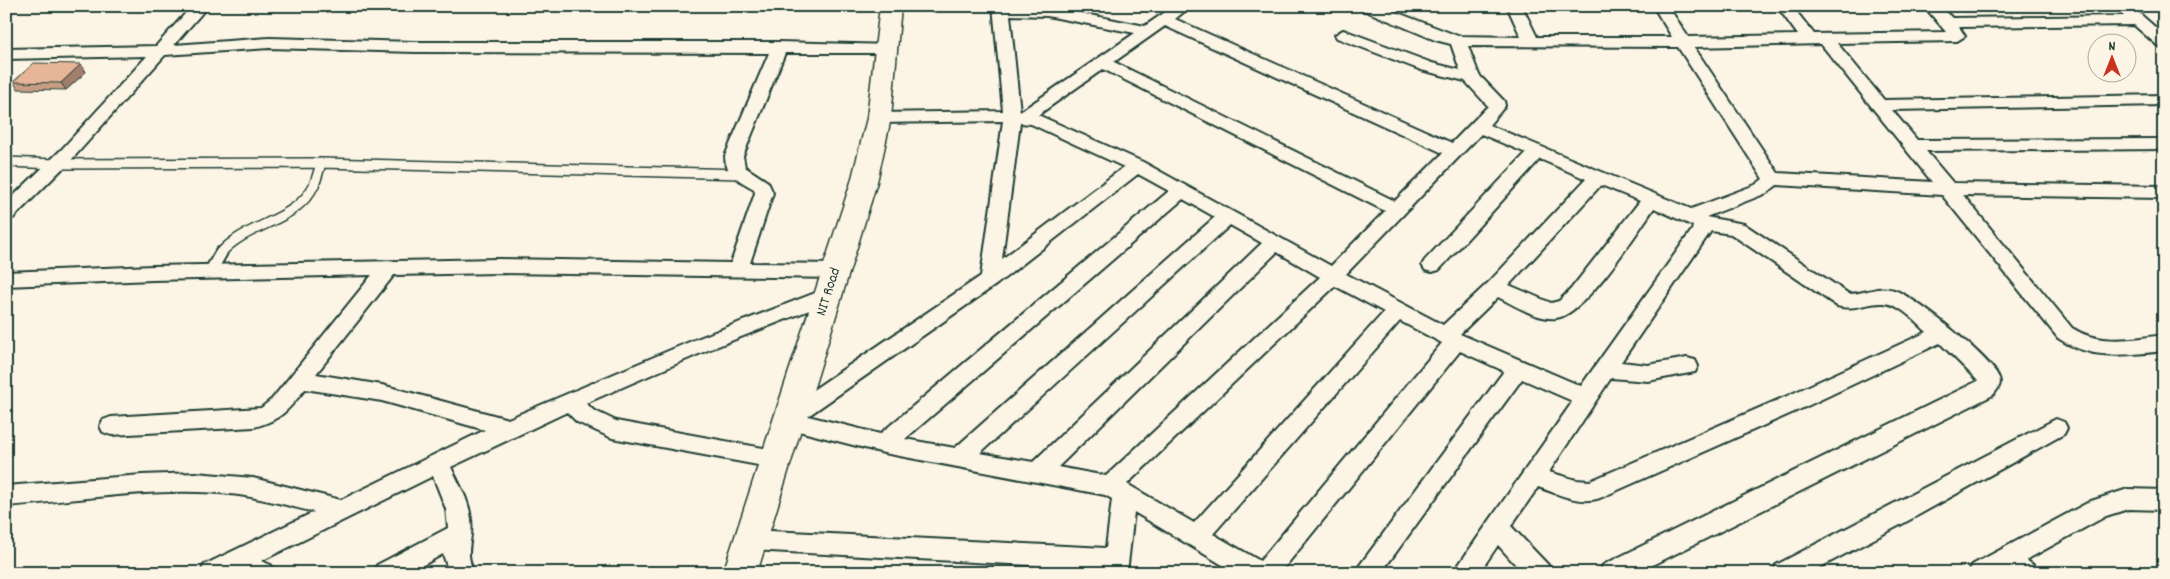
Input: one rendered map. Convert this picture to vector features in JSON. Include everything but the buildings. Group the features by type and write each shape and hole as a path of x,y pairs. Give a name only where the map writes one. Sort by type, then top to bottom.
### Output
{"main road":[{"name":"NIT Road","path":"740,573 774,459 864,182 879,118 891,6"}],"street":[{"path":"6,214 56,164 201,6"},
{"path":"1018,117 1103,63 1184,6"},
{"path":"1366,6 1441,38 1458,42 1682,42 1957,36 1948,23 1931,6"},
{"path":"1514,6 1532,43"},
{"path":"1660,6 1772,179"},
{"path":"1784,6 1880,105 2064,333 2074,341 2087,346 2105,348 2164,343"},
{"path":"2122,6 2164,43"},
{"path":"990,279 1018,117 1002,8 1047,9 1149,31"},
{"path":"1165,20 1454,152"},
{"path":"1948,23 2138,20"},
{"path":"1343,35 1427,67 1471,77"},
{"path":"750,540 1116,566 1117,490 1333,276 1480,127 1497,106 1496,101 1471,77 1458,42"},
{"path":"6,54 160,51 269,43 415,47 885,48"},
{"path":"738,270 764,193 762,186 736,170 733,164 734,156 780,47"},
{"path":"1103,63 1398,210"},
{"path":"1880,105 2164,100"},
{"path":"879,118 1018,117 1137,166 1333,276 1399,309 1450,338 1517,369 1578,394 1583,401"},
{"path":"1480,127 1697,220 1736,229 1844,300 1862,302 1883,295 1901,300 1989,379 1989,385 1985,389 1612,573"},
{"path":"1913,146 2164,144"},
{"path":"1432,265 1538,152"},
{"path":"787,419 990,279 1137,166"},
{"path":"1265,573 1450,338 1598,177"},
{"path":"1772,179 1946,189 2164,192"},
{"path":"1697,220 1761,189 1769,184 1772,179"},
{"path":"884,444 1181,191"},
{"path":"1496,287 1550,311 1561,309 1580,293 1651,199"},
{"path":"959,458 1227,217"},
{"path":"1464,573 1582,406 1583,401 1701,231 1697,220"},
{"path":"1038,472 1275,242"},
{"path":"6,279 210,272 498,266 738,270 832,282"},
{"path":"111,426 254,418 267,414 280,405 389,268"},
{"path":"213,573 254,566 343,510 438,463 510,428 832,282"},
{"path":"1196,536 1399,309"},
{"path":"1533,476 1576,490 1592,491 1795,402 1941,334"},
{"path":"1605,369 1648,373 1686,366"},
{"path":"1366,573 1517,369"},
{"path":"300,380 382,393 510,428"},
{"path":"570,401 585,416 612,429 774,459"},
{"path":"787,419 884,444 1038,472 1117,490 1258,573"},
{"path":"1785,573 1896,516 2056,428"},
{"path":"438,463 457,506 460,533 454,558 462,573"},
{"path":"6,496 152,484 224,484 252,488 343,510"},
{"path":"1981,573 2015,566 2099,508 2128,499 2164,500"},
{"path":"1497,527 1539,573"},
{"path":"386,573 460,533"}],"lane":[{"path":"6,162 56,164 321,163 742,174"},
{"path":"210,272 221,253 236,238 294,210 314,186 321,163"}]}
